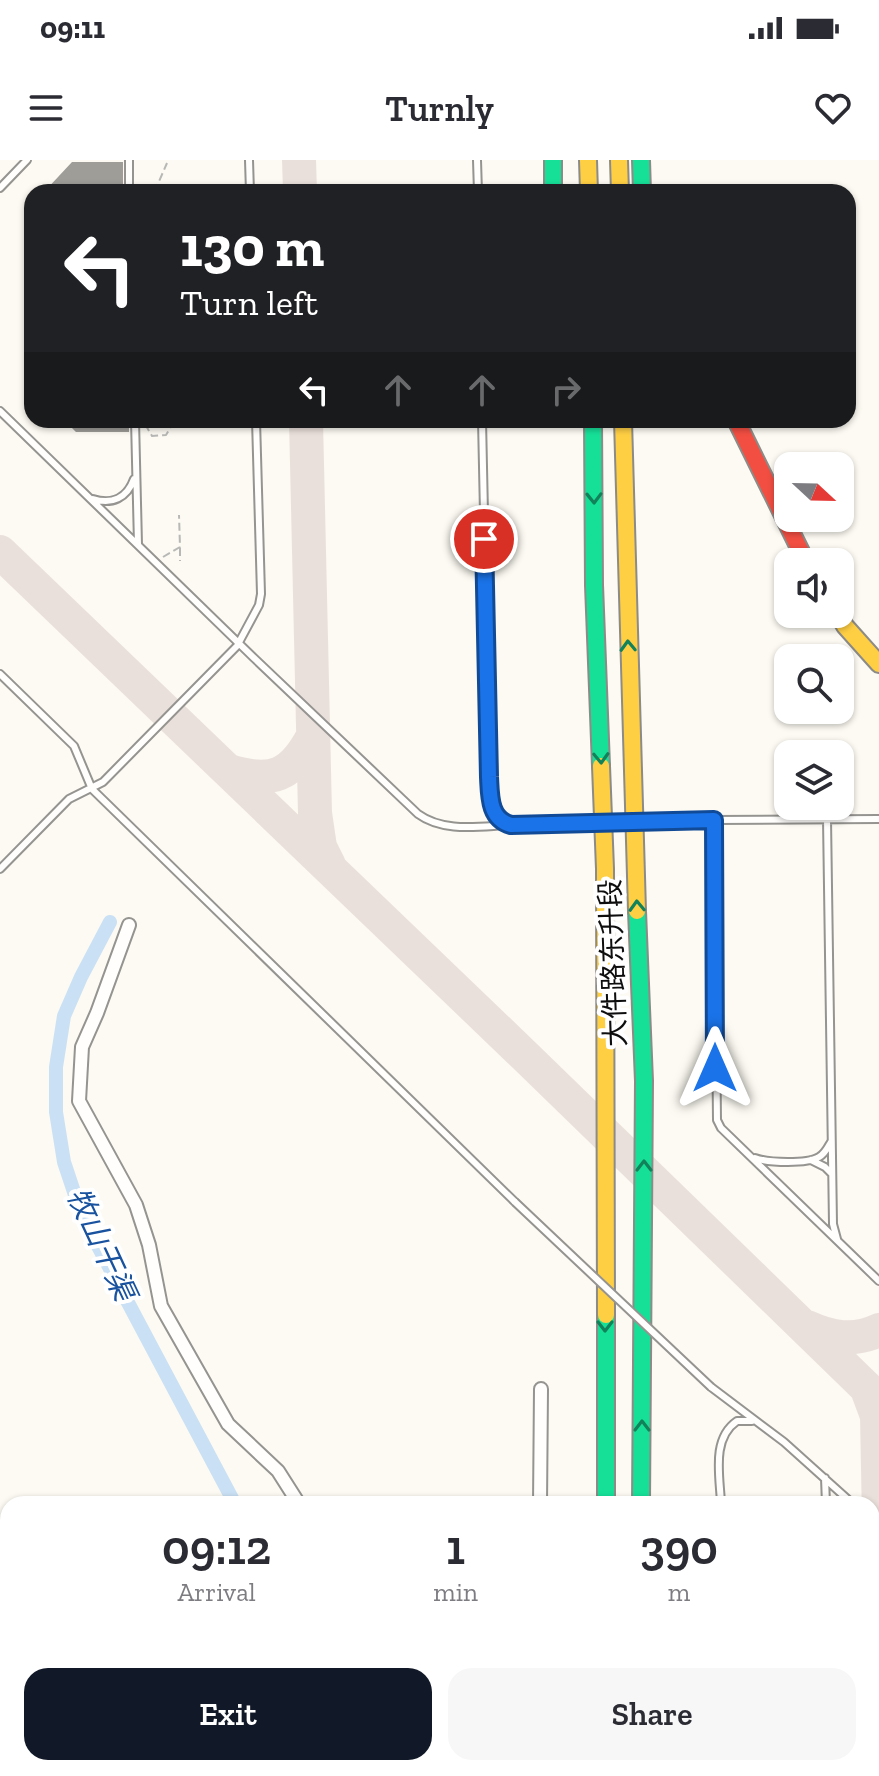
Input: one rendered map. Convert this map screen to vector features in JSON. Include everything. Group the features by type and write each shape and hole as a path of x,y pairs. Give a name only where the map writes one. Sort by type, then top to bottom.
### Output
{"main road":[{"path":"553,160 553,184"},
{"path":"588,160 589,184"},
{"path":"619,160 620,184"},
{"path":"641,160 642,184"},
{"name":"大件路东升段","path":"593,428 594,585 605,869 606,1496"},
{"name":"大件路东升段","path":"625,428 631,766 644,1081 641,1496"},
{"path":"732,428 763,476"},
{"path":"740,428 799,548"},
{"path":"847,628 879,664"}],"street":[{"path":"129,925 82,1047 79,1101 136,1205 149,1245 161,1306 228,1424 278,1471 294,1496"},
{"path":"540,1496 541,1389"}],"lane":[{"path":"0,188 27,160"},
{"path":"129,160 129,184"},
{"path":"249,160 250,184"},
{"path":"477,160 478,184"},
{"path":"0,411 427,820 448,826 774,819"},
{"path":"135,428 138,545"},
{"path":"0,869 69,799 92,789 124,763 239,643 259,605 261,594 256,428"},
{"path":"482,428 489,785 494,813 503,823 511,825"},
{"path":"89,498 100,501 118,499 133,483 136,468"},
{"path":"0,674 74,746 92,789 515,1202 711,1387 760,1423 844,1496"},
{"path":"854,819 879,819"},
{"path":"710,820 717,1120 721,1128 879,1281"},
{"path":"827,820 833,1224 841,1245"},
{"path":"752,1157 772,1162 811,1160 821,1156 831,1141"},
{"path":"811,1160 832,1174"},
{"path":"721,1496 722,1436 737,1421 760,1423"},
{"path":"825,1478 826,1496"}],"path":[{"path":"158,184 167,163"},
{"path":"147,428 152,436 166,435 170,428"},
{"path":"179,515 180,561"},
{"path":"155,561 180,547"}],"building":[{"path":"72,162 123,162 123,184 51,184"},
{"path":"72,428 129,428 129,432 76,432"}],"waterway":[{"name":"牧山干渠","path":"110,922 64,1016 56,1067 56,1112 64,1162 82,1216 231,1496"}],"taxiway":[{"path":"299,160 300,184"},
{"path":"306,428 315,813 320,847 329,865"},
{"path":"0,552 879,1400"},
{"path":"229,771 257,777 279,773 297,760 313,736"},
{"path":"807,1327 843,1337 861,1336 879,1330"},
{"path":"867,1389 877,1416 879,1496"}],"traffic: fast":[{"path":"553,160 553,184"},
{"path":"641,160 642,184"},
{"path":"593,428 594,585 601,766"},
{"path":"637,911 644,1081 641,1496"},
{"path":"606,1315 606,1496"}],"traffic: slow":[{"path":"588,160 589,184"},
{"path":"619,160 620,184"},
{"path":"623,428 637,911"},
{"path":"847,628 879,664"},
{"path":"601,766 605,869 606,1315"}],"traffic: jam":[{"path":"740,428 799,548"}],"route":[{"path":"484,539 489,777 494,813 503,823 511,825 714,820 715,1068"}]}
